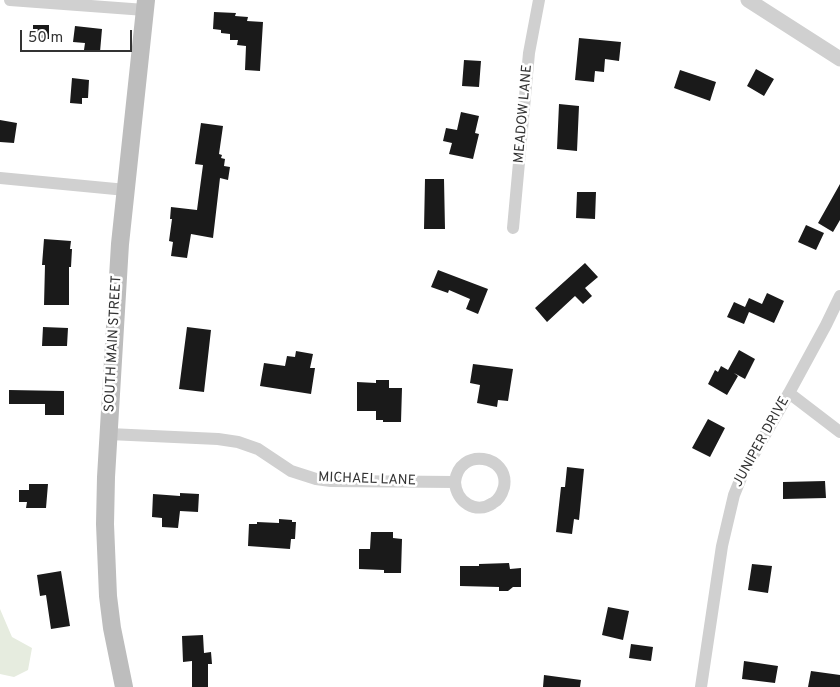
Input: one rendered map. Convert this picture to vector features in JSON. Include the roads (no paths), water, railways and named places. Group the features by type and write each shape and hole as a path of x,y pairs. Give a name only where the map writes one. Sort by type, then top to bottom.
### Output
{"main road":[{"name":"SOUTH MAIN STREET","path":"124,687 112,628 108,596 105,524 120,244 146,5"}],"street":[{"path":"10,0 146,5"},
{"name":"MEADOW LANE","path":"513,228 529,53 539,0"},
{"path":"748,0 840,60"},
{"path":"0,178 126,190"},
{"name":"JUNIPER DRIVE","path":"701,687 722,546 734,495 743,473 789,393 840,296"},
{"path":"789,393 840,432"},
{"name":"MICHAEL LANE","path":"109,434 218,439 238,442 258,449 291,471 316,479 347,482 455,482"}]}
